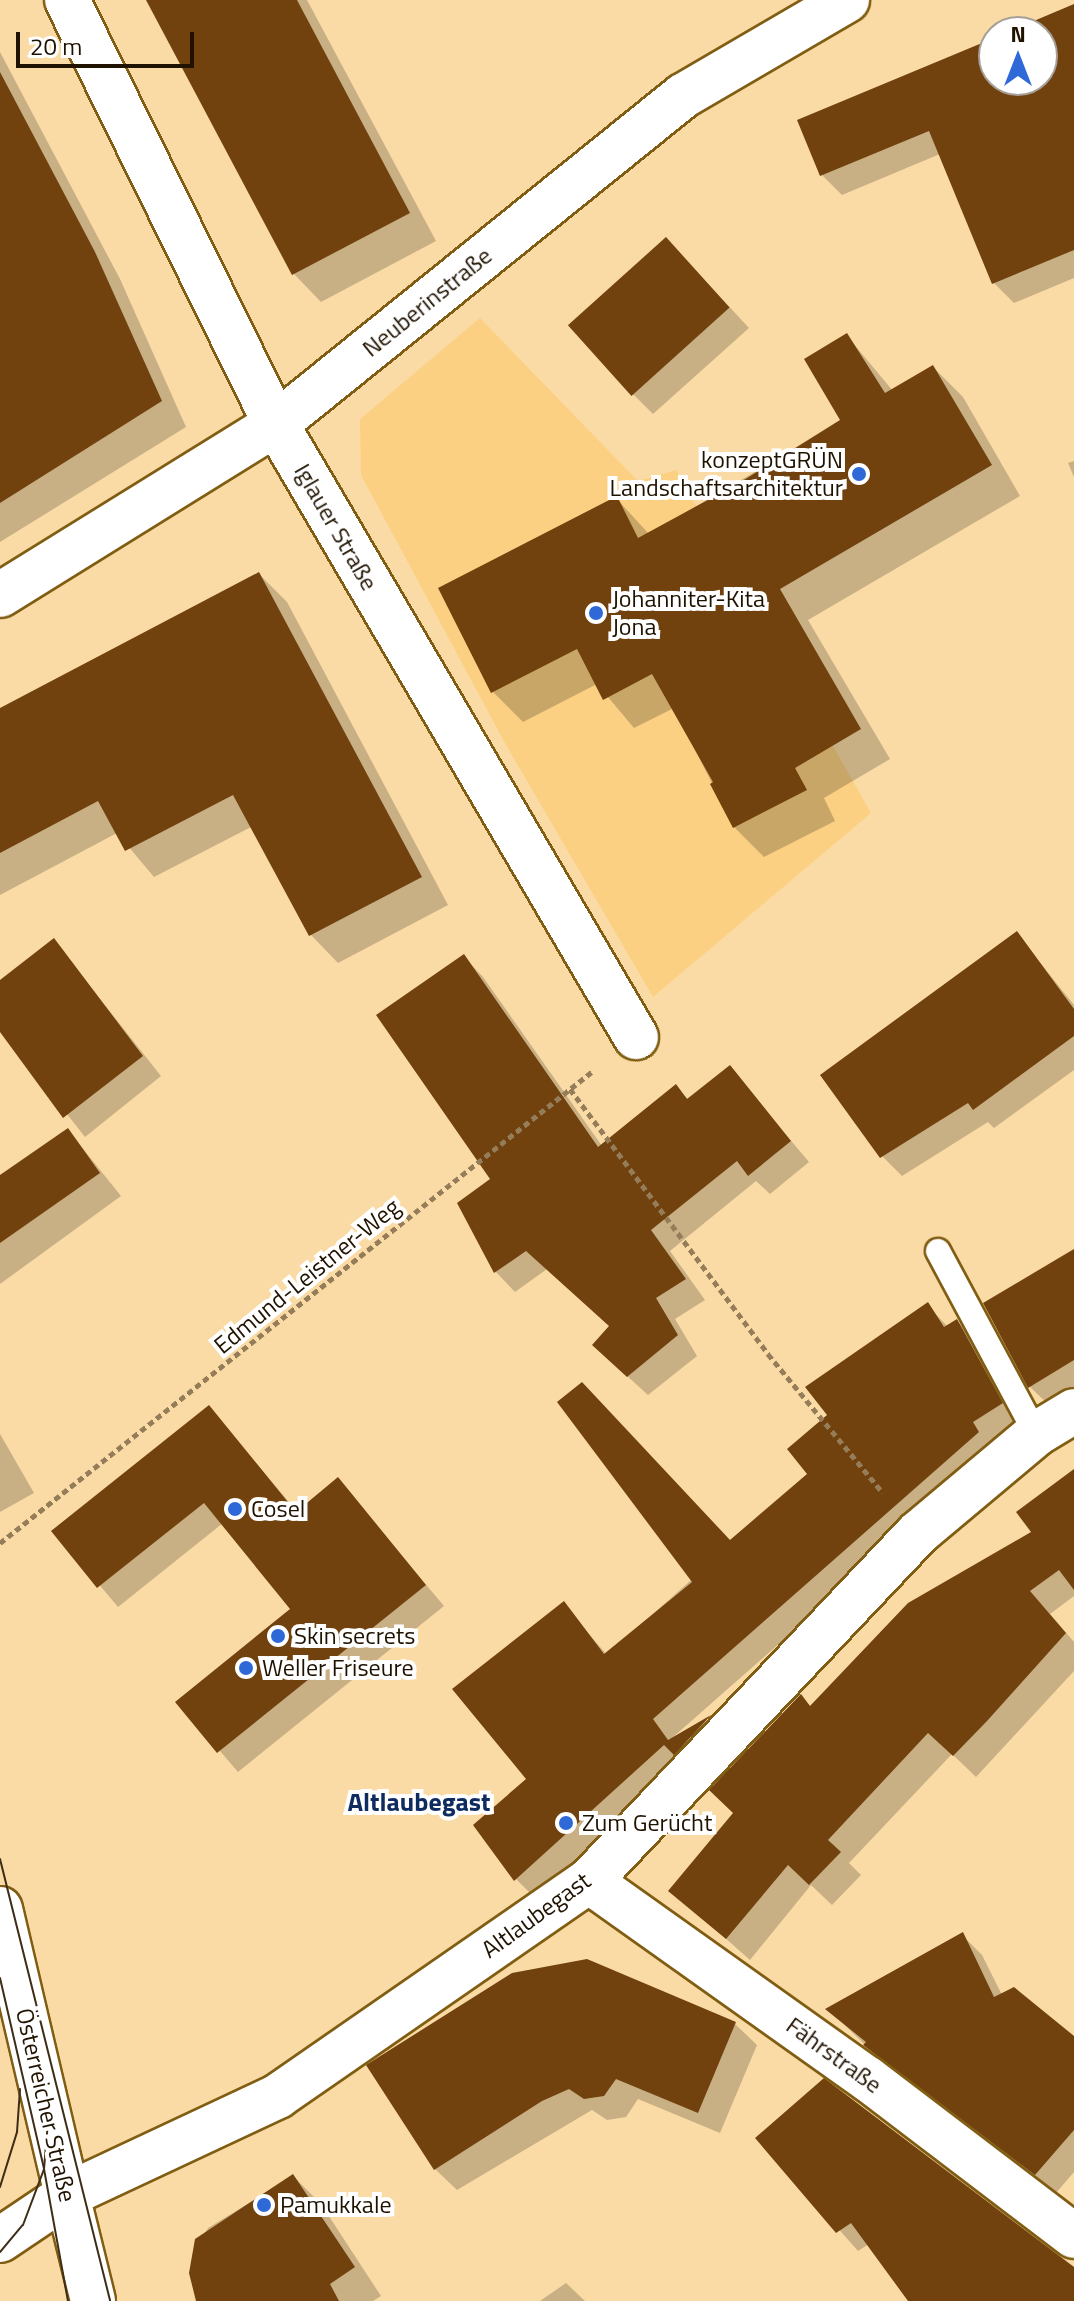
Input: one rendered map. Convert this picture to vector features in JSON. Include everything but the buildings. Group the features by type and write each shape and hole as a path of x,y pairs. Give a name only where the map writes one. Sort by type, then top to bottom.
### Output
{"street":[{"name":"Iglauer Straße","path":"67,0 276,424 636,1037"},
{"name":"Neuberinstraße","path":"0,595 276,424 683,96 847,0"},
{"name":"Altlaubegast","path":"0,2240 67,2195 278,2096 589,1881 917,1534 1036,1434 1074,1411"},
{"name":"Fährstraße","path":"589,1881 868,2079 1074,2236"},
{"name":"Österreicher Straße","path":"0,1909 8,1977 93,2301"}],"lane":[{"path":"938,1251 1036,1434"}],"path":[{"name":"Edmund-Leistner-Weg","path":"0,1543 636,1037"},
{"path":"570,1089 768,1354 917,1534"}],"shaded area":[{"name":"Johanniter-Kita Jona","path":"480,318 638,481 676,470 871,813 653,997 506,745 361,475 360,419"}],"tram line":[{"path":"0,1859 110,2301"},
{"path":"0,1978 44,2169 68,2301"},
{"path":"0,2187 17,2132 20,2089"},
{"path":"0,2252 23,2225 44,2169 50,2097"}],"place":[{"name":"konzeptGRÜN Landschaftsarchitektur","path":"859,474"},
{"name":"Johanniter-Kita Jona","path":"596,613"},
{"name":"Cosel","path":"235,1509"},
{"name":"Skin secrets","path":"278,1636"},
{"name":"Weller Friseure","path":"246,1668"},
{"name":"Zum Gerücht","path":"566,1823"},
{"name":"Pamukkale","path":"264,2205"}],"district":[{"name":"Altlaubegast","path":"419,1802"}]}
